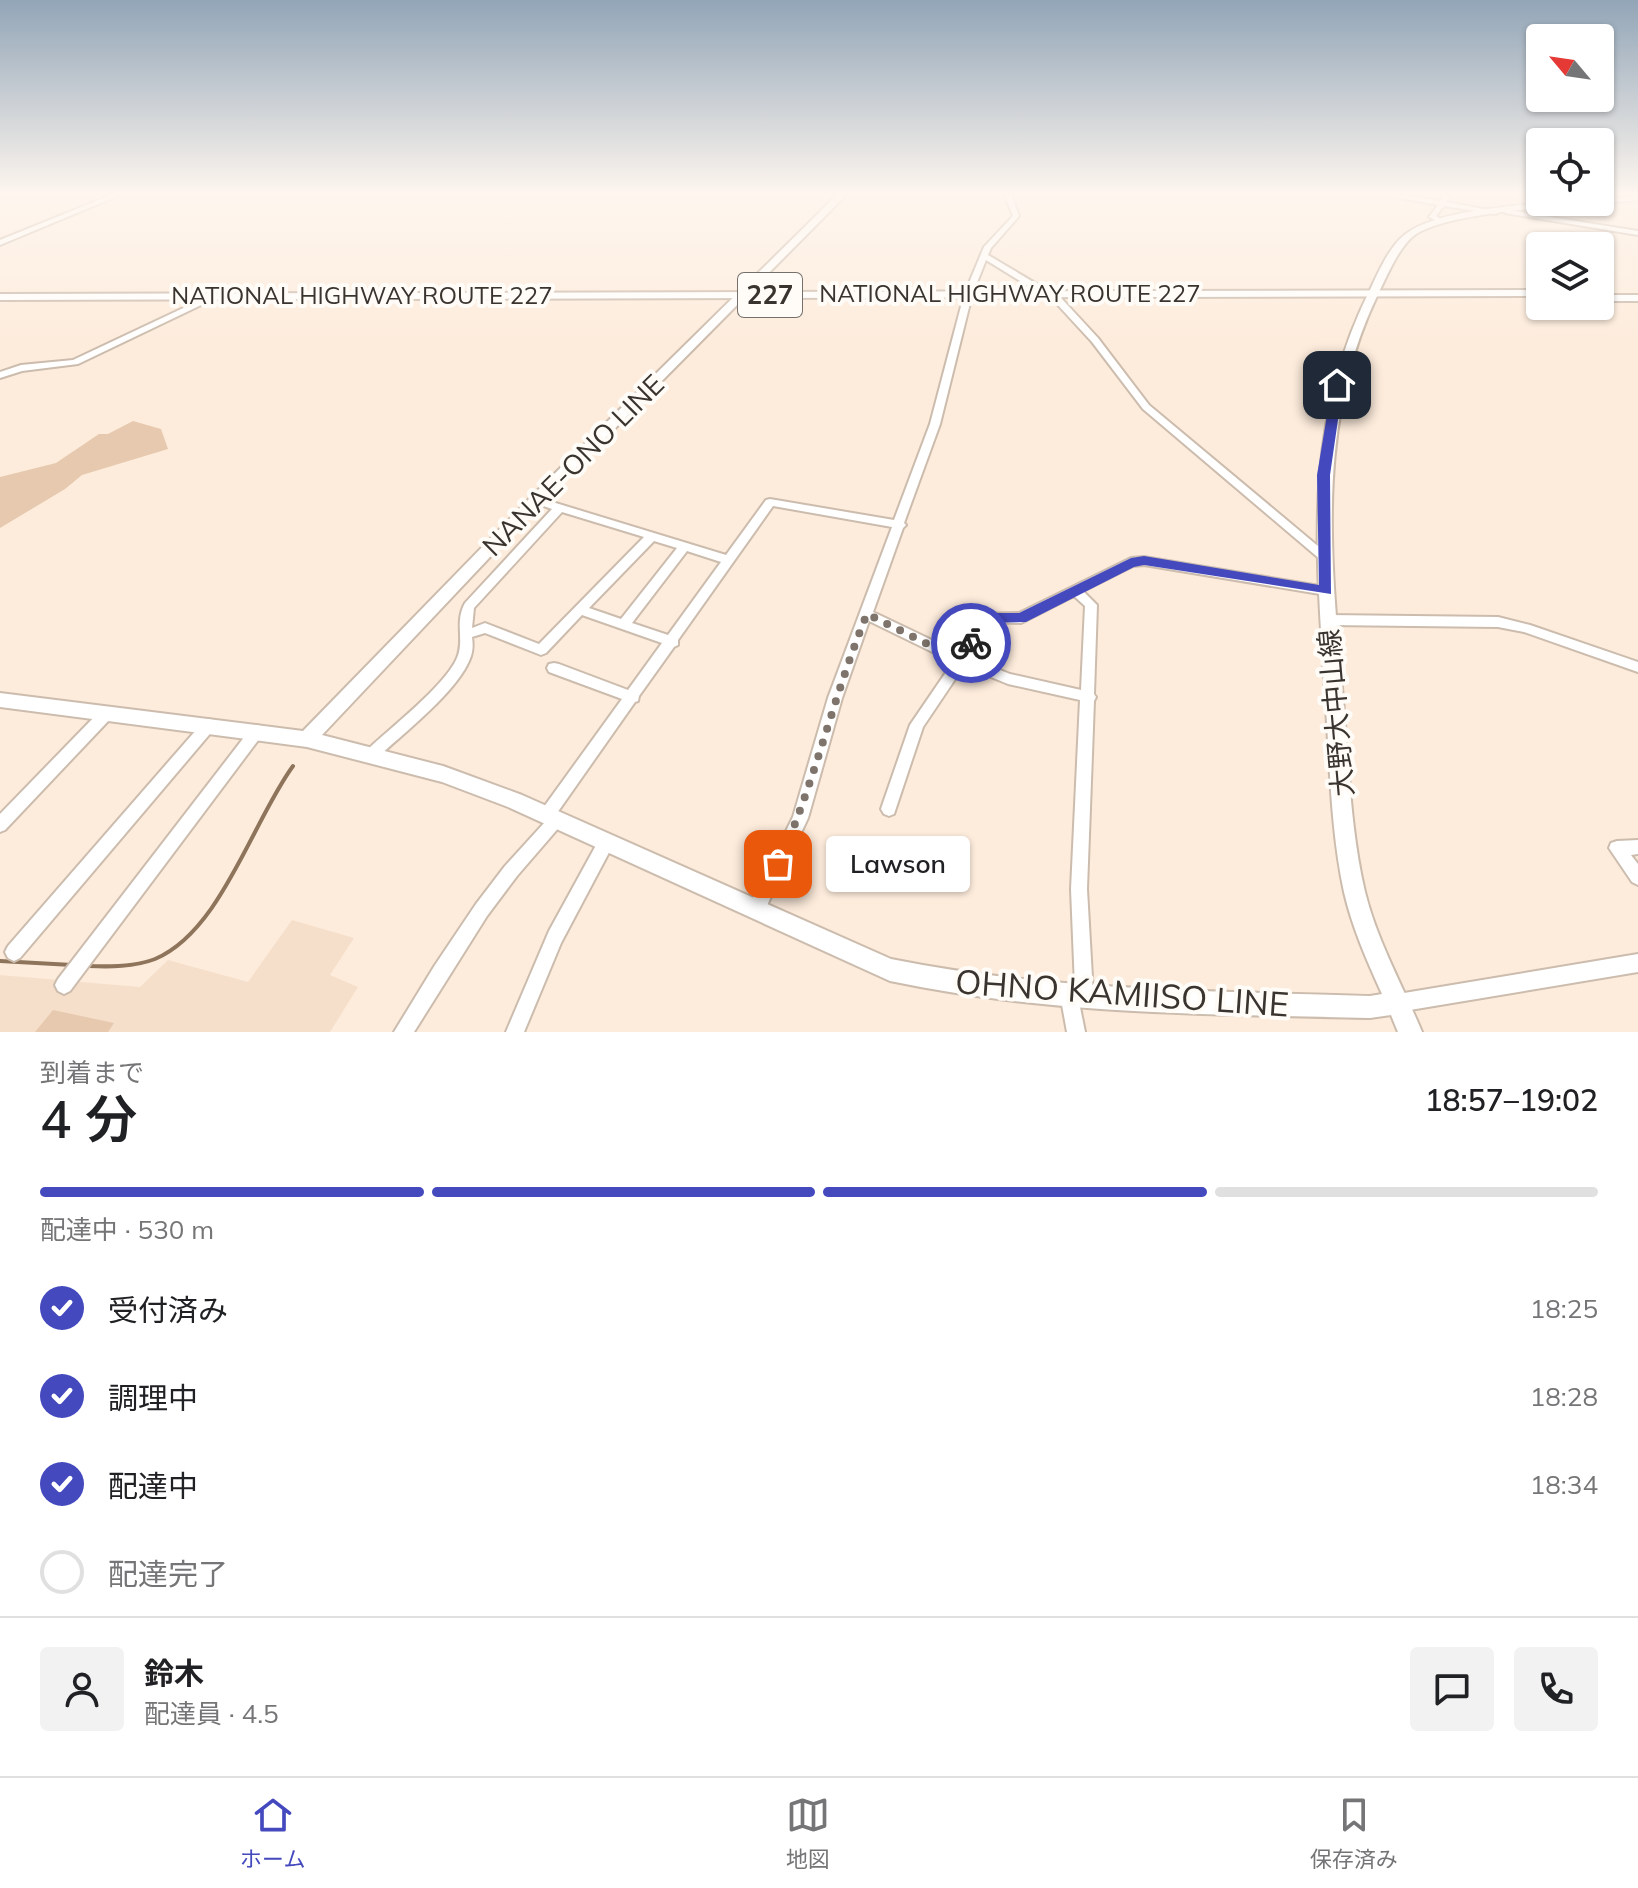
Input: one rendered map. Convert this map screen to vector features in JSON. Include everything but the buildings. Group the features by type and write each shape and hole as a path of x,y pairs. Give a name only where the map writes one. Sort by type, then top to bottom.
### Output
{"highway":[{"path":"1614,295 1638,295"},
{"name":"NATIONAL HIGHWAY ROUTE 227","path":"0,297 1526,296"},
{"name":"NATIONAL HIGHWAY ROUTE 227","path":"0,304 739,298"}],"main road":[{"name":"NANAE-ONO LINE","path":"307,739 536,500 794,243"},
{"name":"大野大中山線","path":"1398,1003 1361,912 1351,875 1326,591 1324,475 1329,424 1343,363 1370,296 1403,243"},
{"name":"OHNO KAMIISO LINE","path":"0,700 307,739 479,786 890,970 962,986 1076,995 1370,1007 1398,1003"},
{"path":"1398,1003 1410,1032"}],"street":[{"path":"756,910 800,818 813,766 935,424 968,298 992,243"},
{"path":"985,256 1055,298 1095,340 1146,407 1325,557"},
{"path":"0,375 21,368 75,362 216,296"},
{"path":"536,500 729,560"},
{"path":"403,1032 469,929 513,868 538,844 551,818 633,697 770,502 900,525"},
{"path":"371,755 454,673 467,649 467,634 463,625 469,606 560,507"},
{"path":"467,634 485,628 541,650 651,537"},
{"path":"624,625 683,548"},
{"path":"889,809 917,725 968,650 979,617 1021,618 1131,562 1144,561 1326,591"},
{"path":"1075,591 1091,605 1089,697 1081,767 1076,1032"},
{"path":"581,610 673,642"},
{"path":"867,614 960,660 1008,679 1089,697"},
{"path":"1328,620 1498,622 1526,628 1638,667"},
{"path":"554,668 633,697"},
{"path":"0,825 107,713"},
{"path":"14,952 209,725"},
{"path":"64,985 257,731"},
{"path":"515,1032 555,937 606,843"},
{"path":"1638,847 1617,848 1638,877"},
{"path":"1398,1003 1638,963"}],"shaded area":[{"path":"133,421 161,429 168,449 82,475 65,489 0,528 0,477 56,463 99,434 108,434"},
{"path":"292,920 354,938 330,975 358,987 330,1032 0,1032 0,975 140,987 168,960 248,982"},
{"path":"53,1010 114,1023 108,1032 35,1032"}],"waterway":[{"path":"88,966 139,964 155,959 178,945 199,925 233,873 293,766"},
{"path":"0,961 72,965"}],"way so far":[{"path":"778,864 800,818 813,766 853,646 867,614 960,660 971,643"}],"place":[{"name":"Lawson","path":"778,864"}],"route":[{"path":"971,643 979,617 1021,618 1131,562 1144,561 1326,591 1324,475 1337,385"}]}
